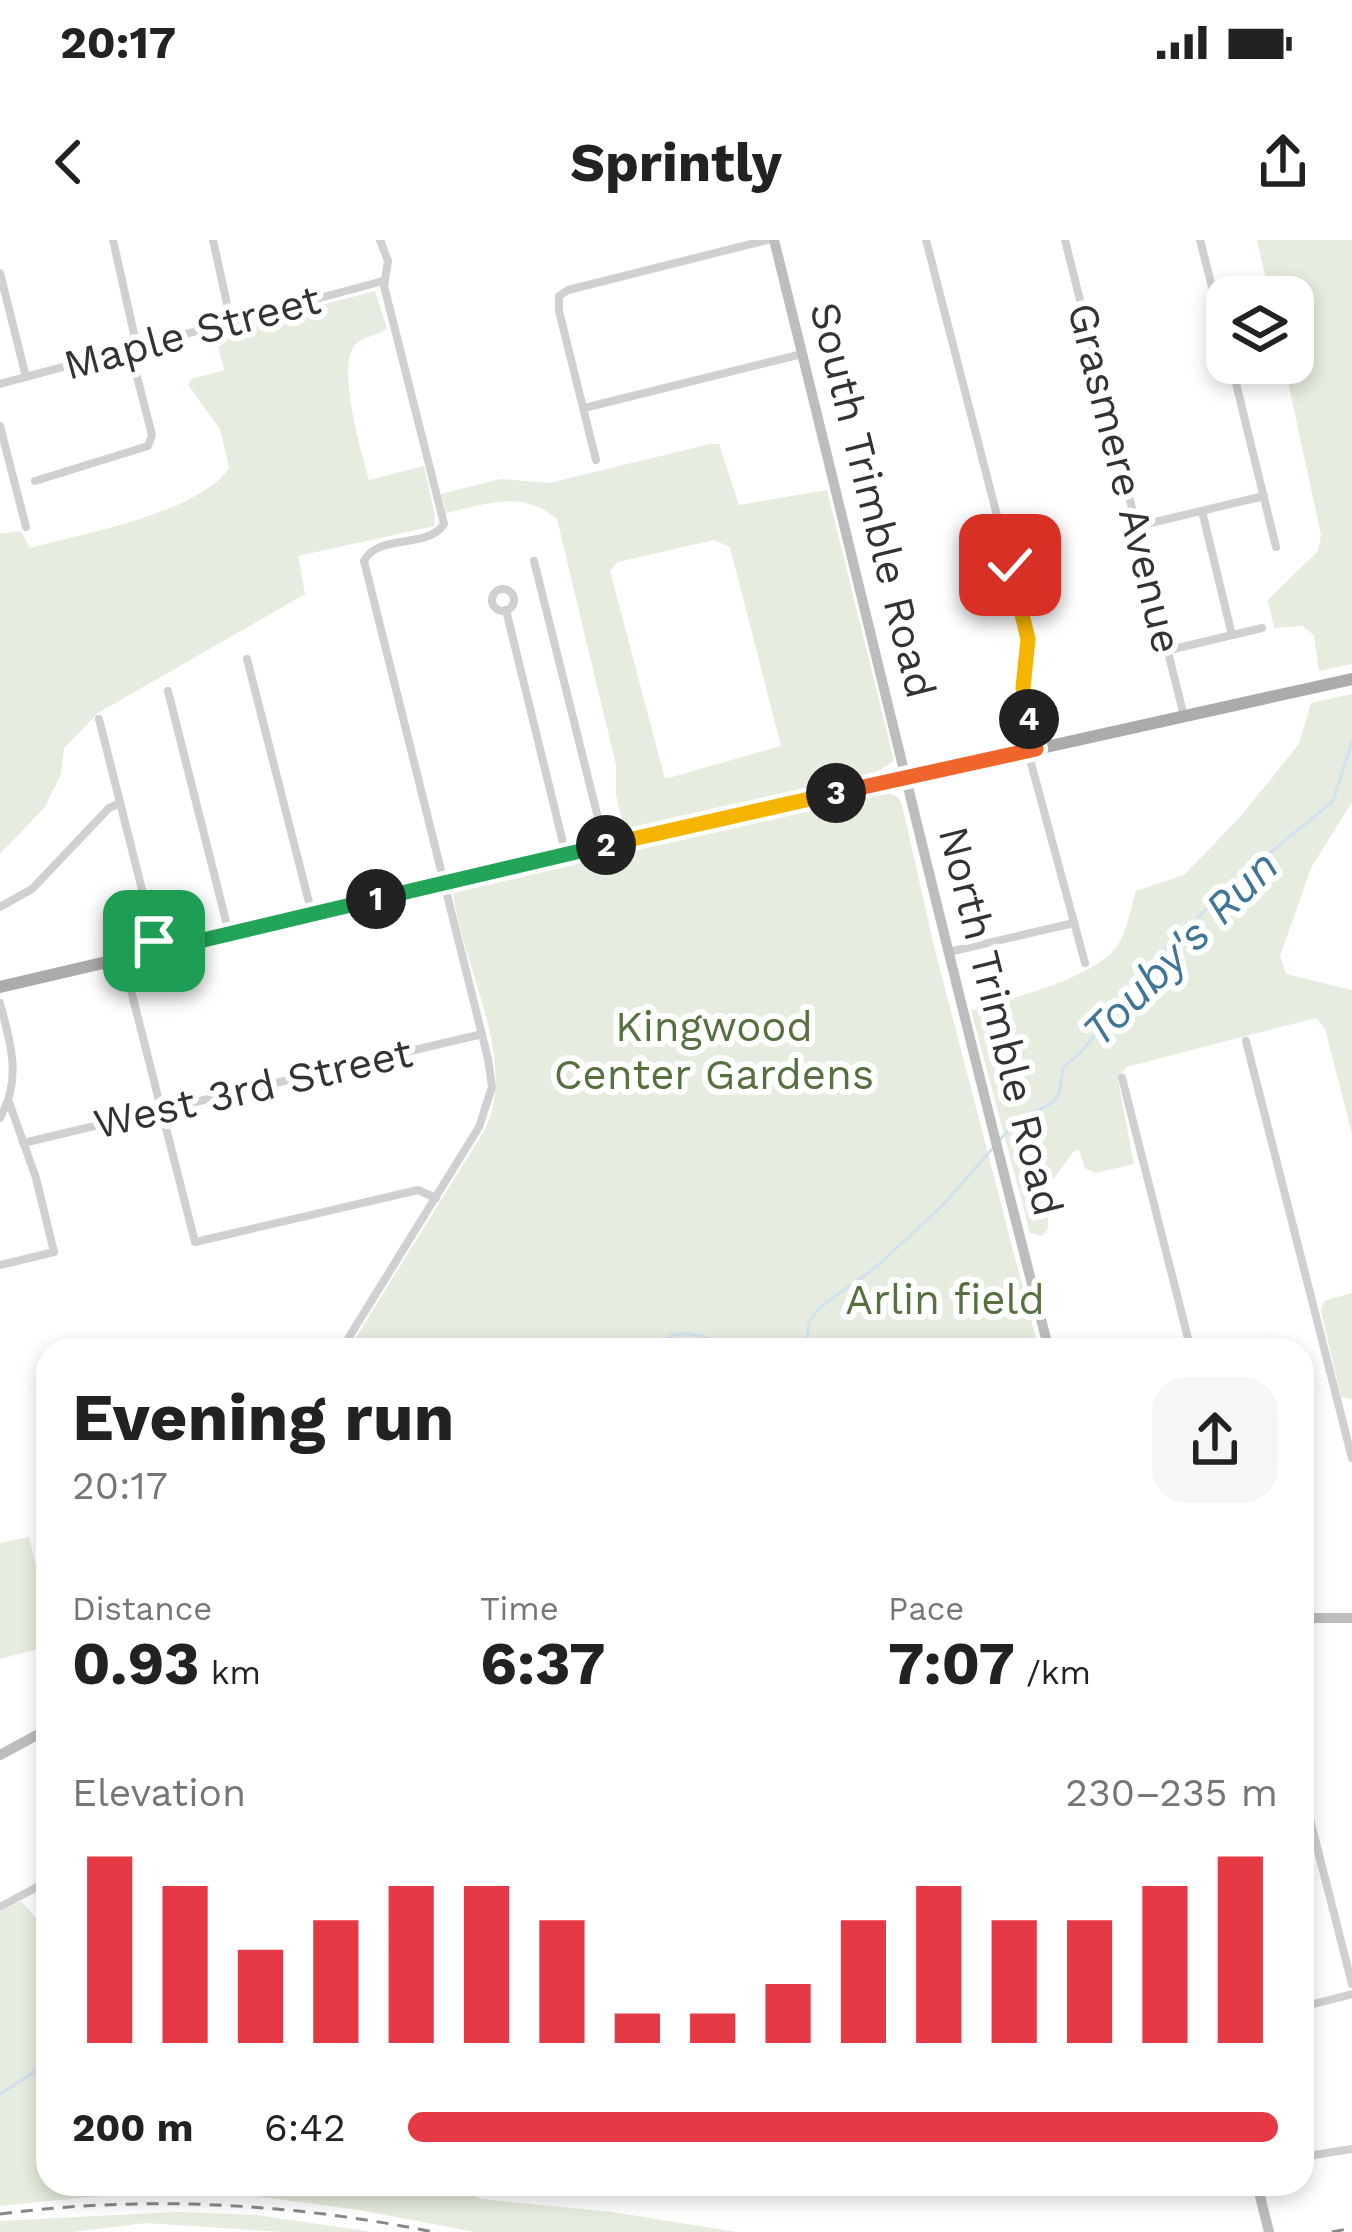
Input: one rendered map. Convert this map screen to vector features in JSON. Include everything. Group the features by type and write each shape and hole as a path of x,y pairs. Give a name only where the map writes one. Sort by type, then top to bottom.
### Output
{"main road":[{"name":"South Trimble Road","path":"770,240 907,777"},
{"path":"0,987 605,845 1352,679"},
{"name":"North Trimble Road","path":"907,777 1046,1338"},
{"path":"1314,1618 1352,1618"},
{"path":"1,1752 36,1735"},
{"path":"1261,2196 1269,2232"}],"street":[{"path":"34,481 142,450 150,443 112,240"},
{"path":"213,240 231,322"},
{"path":"348,1338 489,1103 492,1078 364,561 374,549 434,535 444,524 385,280 388,261 380,240"},
{"path":"596,460 559,296 770,240"},
{"path":"926,240 1026,628 1023,688 1032,750 1085,963"},
{"name":"Grasmere Avenue","path":"1065,240 1184,716"},
{"path":"1201,240 1210,276"},
{"path":"0,273 26,377"},
{"name":"Maple Street","path":"0,384 385,280"},
{"path":"584,408 802,354"},
{"path":"1237,384 1276,547"},
{"path":"0,425 26,527"},
{"path":"1138,526 1264,496"},
{"path":"1202,511 1232,635"},
{"path":"534,561 605,845"},
{"path":"506,610 566,855"},
{"path":"1169,650 1262,628"},
{"path":"247,659 312,914"},
{"path":"168,691 229,934"},
{"path":"99,719 157,951"},
{"path":"0,907 32,889 109,808 120,803"},
{"path":"948,952 1074,923"},
{"path":"123,959 195,1242 418,1190 436,1198"},
{"path":"0,1003 14,1060 9,1102 0,1122 11,1124 22,1139"},
{"name":"West 3rd Street","path":"22,1139 482,1034"},
{"path":"1246,1041 1352,1458"},
{"path":"1122,1078 1188,1338"},
{"path":"0,1265 55,1252 9,1102"},
{"path":"1314,1835 1352,1984"},
{"path":"0,1907 36,1888"},
{"path":"1314,2004 1352,1994"},
{"path":"1314,2155 1352,2150"}],"green space":[{"path":"1257,240 1352,240 1352,664 1319,671 1314,635 1302,626 1274,628 1268,600 1318,551 1321,535 1289,384 1314,384 1314,276 1265,276"},
{"path":"375,291 387,329 361,340 349,358 352,412 361,451 369,480 424,466 434,526 298,556 305,594 98,713 64,748 61,774 45,807 0,854 0,534 21,531 30,548 138,520 193,498 229,468 220,429 188,385 192,379 224,370 215,333"},
{"path":"719,444 739,505 827,490 894,760 879,770 812,792 625,833 616,795 616,765 557,519 530,504 503,501 446,513 441,494 501,479 549,483","holes":["714,540 730,547 781,746 665,779 610,571 618,562"]},
{"path":"1352,694 1352,802 1311,868 1280,956 1286,974 1352,990 1352,1134 1325,1028 1316,1018 1126,1067 1118,1080 1134,1164 1095,1173 1085,1168 1079,1150 1074,1151 1049,1185 1048,1228 1043,1236 1030,1233 971,1010 1071,978 1107,957 1121,939 1136,891 1184,875 1240,817 1299,744 1311,703"},
{"name":"Kingwood Center Gardens","path":"889,794 902,805 1036,1338 355,1338 484,1131 494,1104 492,1043 453,889 821,803"},
{"path":"1352,1293 1352,1399 1341,1397 1321,1311 1324,1301"},
{"path":"29,1537 36,1566 36,1649 0,1659 0,1543"},
{"path":"21,1901 36,1918 36,2196 98,2196 0,2206 0,1912"},
{"path":"255,2196 475,2196 737,2232 475,2232"},
{"path":"176,2212 256,2215 373,2232 282,2232 146,2223 72,2232 0,2232 0,2221"}],"waterway":[{"name":"Touby's Run","path":"999,1141 1021,1118 1056,1098 1063,1068 1163,952 1231,885 1333,801 1352,742"},
{"name":"Touby's Run","path":"807,1338 809,1322 819,1308 876,1267 942,1206 993,1148"},
{"name":"Touby's Run","path":"668,1338 679,1334 706,1338"},
{"name":"Touby's Run","path":"0,2094 36,2071"}],"railway":[{"path":"0,2214 108,2205 217,2205 326,2214 433,2232"},
{"path":"1332,2232 1352,2228"}],"route":[{"path":"154,941 157,951 1036,749 1023,688 1028,639 1010,565"}],"park label":[{"name":"Arlin field","path":"945,1299"}]}
